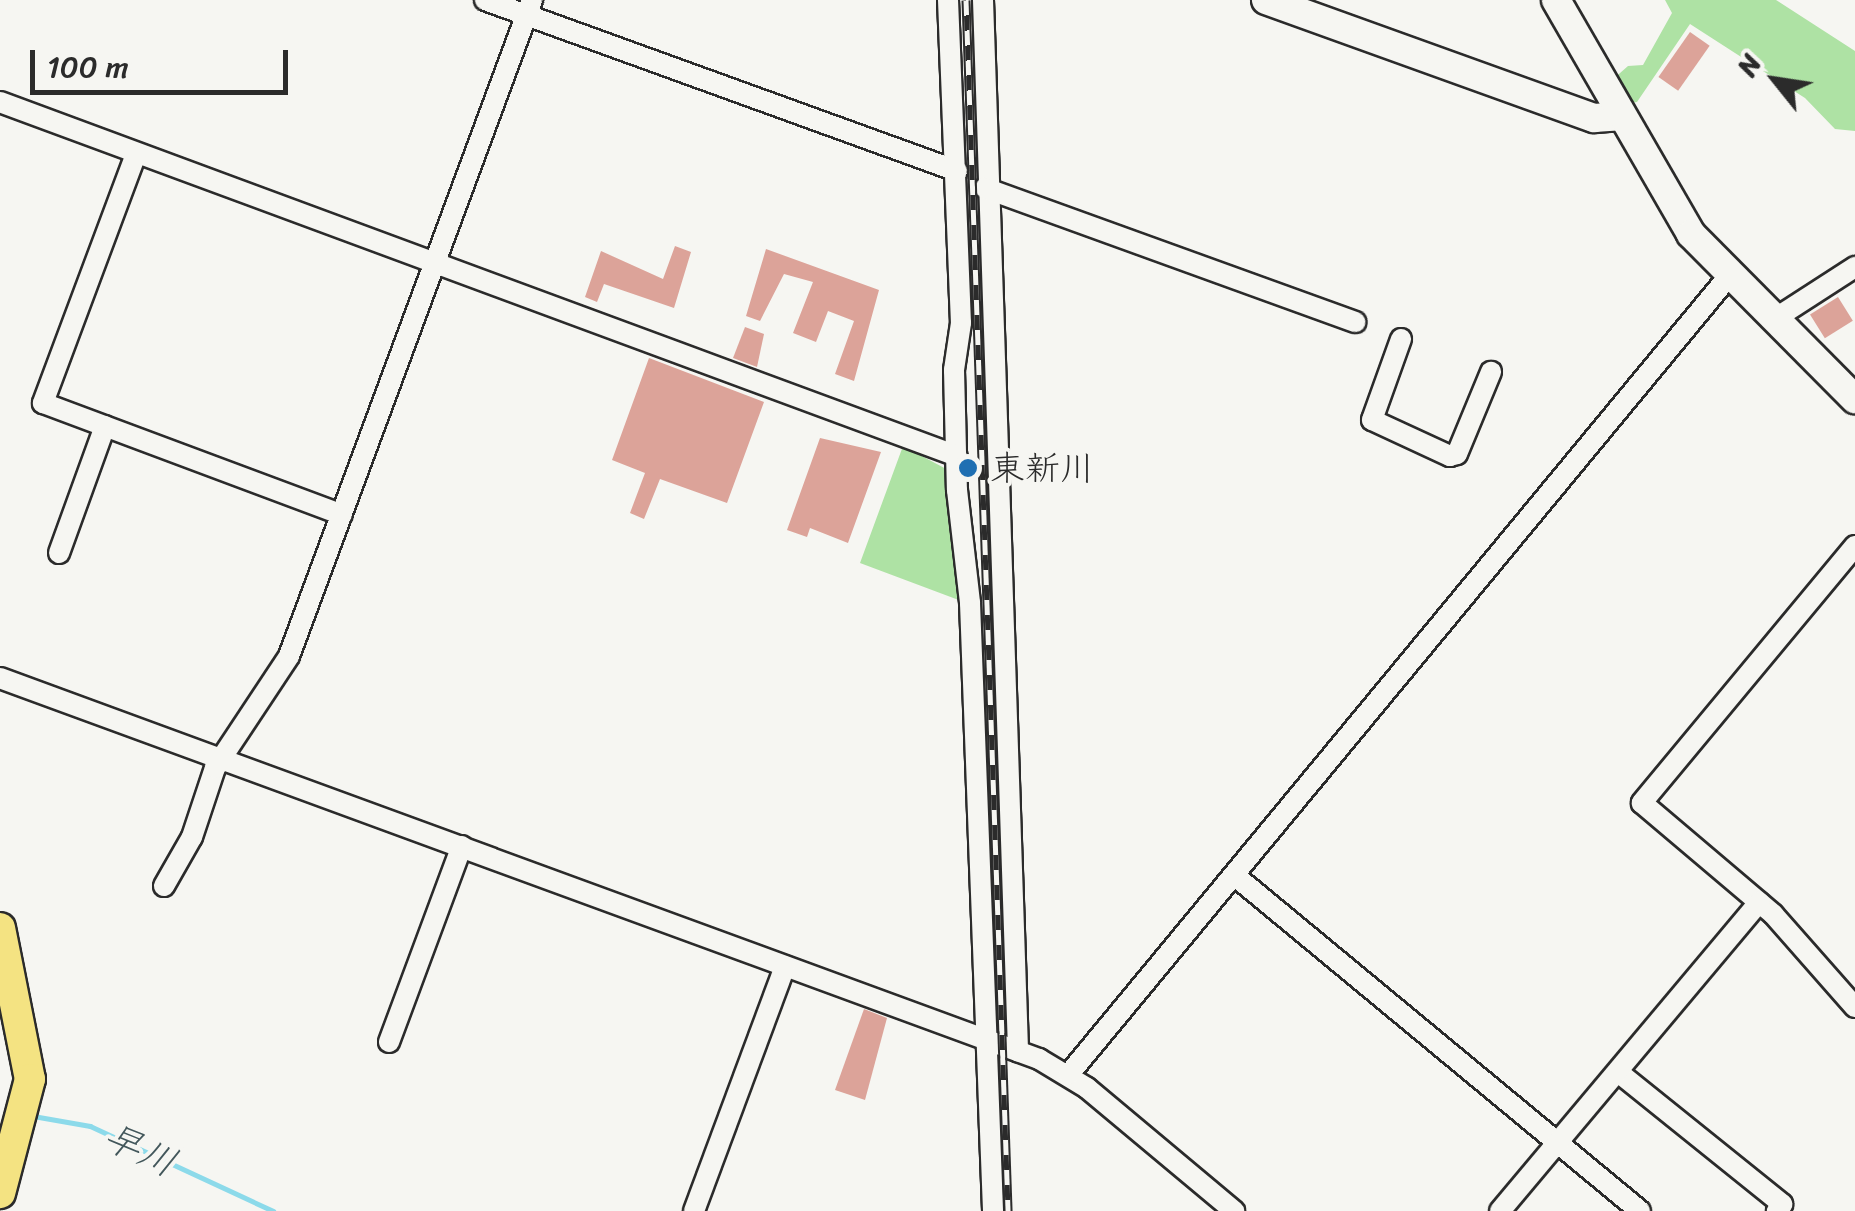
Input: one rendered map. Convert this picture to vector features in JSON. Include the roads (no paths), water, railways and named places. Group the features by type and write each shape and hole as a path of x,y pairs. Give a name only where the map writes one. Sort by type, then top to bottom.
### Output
{"main road":[{"path":"1266,0 1594,118 1620,116"},
{"path":"1556,0 1690,234 1728,277 1855,398"},
{"path":"0,928 28,1044 28,1103 0,1194"}],"street":[{"path":"485,0 529,8 957,170"},
{"path":"948,0 957,170 957,456 993,1211"},
{"path":"983,0 985,188 1018,1051"},
{"path":"164,886 222,758 282,672 529,8"},
{"path":"0,102 957,456"},
{"path":"136,154 43,403 342,515"},
{"path":"985,188 1355,322"},
{"path":"1773,320 1855,267"},
{"path":"1069,1074 1728,277"},
{"path":"1401,339 1372,420 1450,456 1458,454 1491,372"},
{"path":"59,552 105,426"},
{"path":"1855,546 1642,803 1759,902 1855,1007"},
{"path":"0,678 1018,1051 1069,1074 1234,1211"},
{"path":"389,1042 462,846"},
{"path":"1234,876 1640,1211"},
{"path":"1500,1211 1759,902"},
{"path":"694,1211 785,966"},
{"path":"1618,1072 1782,1204 1776,1211"}],"waterway":[{"name":"早川","path":"33,1116 90,1126 273,1211"}],"railway":[{"path":"966,0 1008,1211"}],"place":[{"name":"東新川","path":"968,468"}]}
